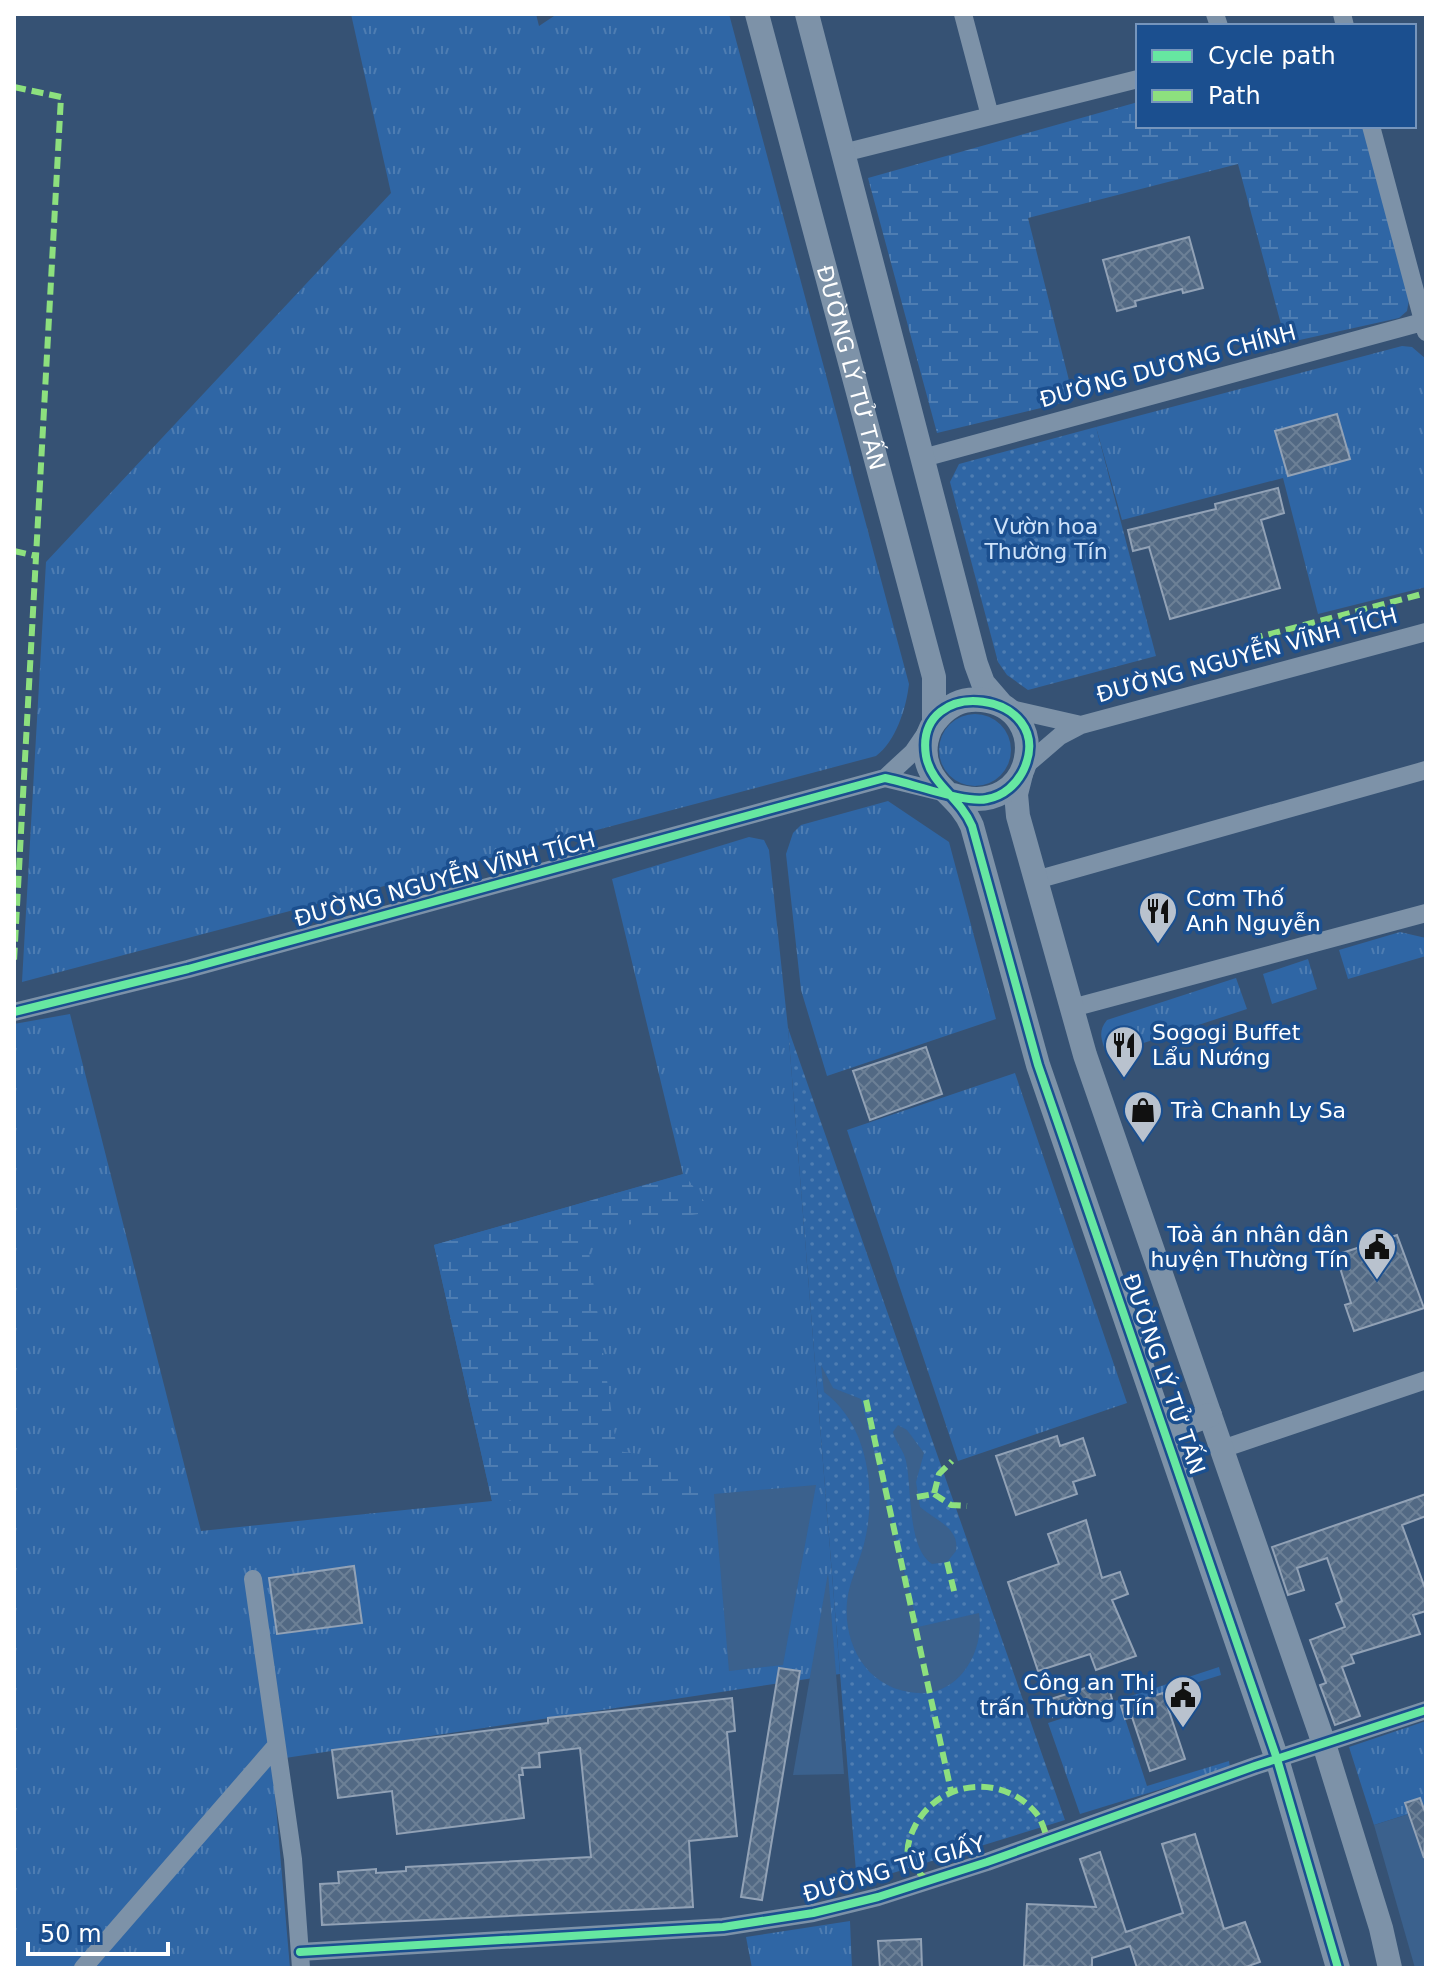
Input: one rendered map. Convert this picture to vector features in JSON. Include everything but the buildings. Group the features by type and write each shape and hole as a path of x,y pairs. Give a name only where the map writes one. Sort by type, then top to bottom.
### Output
{"street":[{"name":"ĐƯỜNG LÝ TỬ TẤN","path":"757,14 934,677 934,722"},
{"name":"ĐƯỜNG LÝ TỬ TẤN","path":"807,14 976,664 983,683 1004,707"},
{"path":"963,14 990,116"},
{"path":"843,153 1136,80"},
{"path":"1372,128 1425,325"},
{"name":"ĐƯỜNG DƯƠNG CHÍNH","path":"923,458 1425,325"},
{"name":"ĐƯỜNG NGUYỄN VĨNH TÍCH","path":"1081,725 1426,632"},
{"path":"885,778 913,752 944,710 974,699 1081,725"},
{"path":"1004,707 1024,731 1028,748 1023,770"},
{"path":"934,722 925,752 929,769 939,784 953,795"},
{"path":"885,778 970,800 988,799 1004,793 1023,770 1060,736 1081,725"},
{"name":"ĐƯỜNG LÝ TỬ TẤN","path":"1023,770 1016,794 1018,816 1072,1008 1324,1744 1381,1928 1385,1967"},
{"path":"1036,880 1426,770"},
{"name":"ĐƯỜNG NGUYỄN VĨNH TÍCH","path":"14,1012 885,778"},
{"name":"ĐƯỜNG LÝ TỬ TẤN","path":"953,795 964,807 972,826 1038,1065 1277,1759 1338,1968"},
{"path":"1072,1008 1426,913"},
{"path":"1222,1449 1426,1380"},
{"path":"1165,1432 1210,1415"},
{"path":"253,1579 293,1859 300,1960"},
{"name":"ĐƯỜNG TỪ GIẤY","path":"300,1960 723,1927 813,1913 878,1897 987,1862 1277,1759 1426,1710"},
{"path":"83,1968 276,1746"}],"green space":[{"path":"351,14 536,14 539,26 557,14 729,14 909,684 903,714 889,742 876,756 22,982 46,562 391,193"},
{"path":"1136,103 1136,128 1366,128 1409,300 1407,311 1399,318 1286,343 1238,164 1028,218 1074,400 937,433 868,178"},
{"path":"1402,346 1412,347 1426,359 1426,587 1318,614 1283,478 1122,520 1096,427"},
{"name":"Vườn hoa Thường Tín","path":"1096,427 1156,656 1028,690 1007,675 998,662 950,482 959,464"},
{"path":"975,714 995,720 1005,730 1011,750 1005,770 995,780 975,786 955,780 945,770 939,750 945,730 955,720"},
{"path":"888,801 949,842 996,1019 827,1076 801,990 786,854 793,833 801,825"},
{"path":"749,837 764,840 769,850 788,1028 840,1674 272,1760 290,1968 14,1968 14,1024 70,1014 201,1531 492,1501 434,1245 683,1174 612,879"},
{"path":"1400,932 1426,938 1426,956 1348,979 1339,950"},
{"path":"1308,959 1317,989 1272,1004 1263,974"},
{"path":"1236,978 1247,1009 1107,1055 1101,1033 1107,1020"},
{"path":"788,1028 1065,1820 857,1884"},
{"path":"1015,1073 1127,1403 958,1461 847,1130"},
{"path":"684,1174 712,1212 586,1231 617,1451 647,1455 703,1496 492,1501 434,1245"},
{"path":"1219,1667 1221,1675 1121,1706 1147,1786 1229,1761 1230,1768 1080,1814 1048,1723"},
{"path":"1426,1721 1426,1803 1412,1813 1374,1825 1349,1747"},
{"path":"850,1921 852,1968 752,1968 746,1937"}],"shaded area":[{"path":"821,1365 833,1388 861,1399 918,1627 979,1613 978,1642 973,1655 957,1679 946,1687 917,1693 885,1684 862,1663 855,1650 847,1619 847,1602 868,1524 869,1482 860,1441 851,1422 824,1392"},
{"path":"898,1425 907,1430 924,1453 916,1482 920,1507 945,1525 954,1536 956,1551 947,1562 932,1564 918,1545 906,1461 893,1432"},
{"path":"816,1485 783,1665 729,1671 714,1494"},
{"path":"828,1573 844,1774 793,1775"},
{"path":"1426,1803 1426,1837 1423,1842 1426,1862 1426,1968 1415,1968 1374,1825 1412,1813"}],"marked path":[{"path":"14,87 61,97 14,961"},
{"path":"14,551 36,556"},
{"path":"1251,639 1426,593"},
{"path":"866,1400 951,1791"},
{"path":"917,1497 934,1494 939,1474 952,1461"},
{"path":"934,1494 951,1505 967,1506"},
{"path":"947,1562 955,1595"},
{"path":"927,1881 909,1859 909,1840 926,1811 939,1799 955,1791 989,1787 1022,1800 1038,1816 1048,1841"}],"cycle path":[{"path":"14,1012 188,969 885,778 938,792 952,796 966,799 987,799 1014,784 1024,769 1029,743 1021,722 1005,708 983,702 960,703 941,712 928,729 926,756 934,775 946,791 953,799 960,807 967,816 972,826 1038,1065 1277,1759 1338,1968"},
{"path":"300,1952 723,1927 813,1913 878,1897 987,1862 1255,1766 1426,1710"}],"place":[{"name":"Cơm Thố Anh Nguyễn","path":"1158,945"},
{"name":"Sogogi Buffet Lẩu Nướng","path":"1124,1079"},
{"name":"Trà Chanh Ly Sa","path":"1143,1144"},
{"name":"Toà án nhân dân huyện Thường Tín","path":"1377,1281"},
{"name":"Công an Thị trấn Thường Tín","path":"1183,1729"}]}
